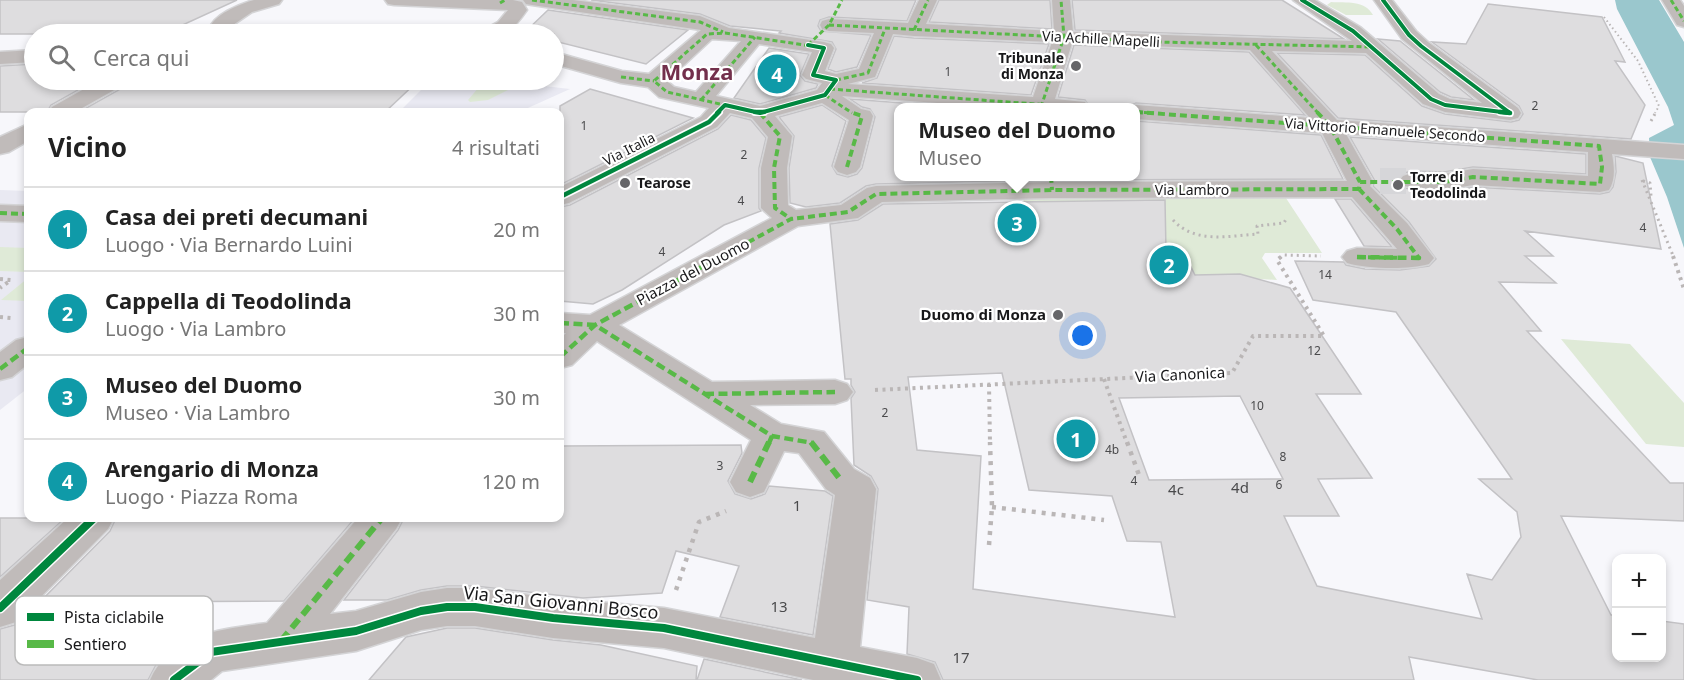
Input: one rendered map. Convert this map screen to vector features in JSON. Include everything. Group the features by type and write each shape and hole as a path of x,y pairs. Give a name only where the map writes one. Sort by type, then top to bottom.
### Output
{"street":[{"path":"394,0 502,1 518,10 508,24"},
{"path":"842,0 819,35 824,48 813,75 830,88 862,93 1000,103"},
{"path":"914,30 928,0"},
{"path":"1042,103 1064,37 1061,0"},
{"path":"1302,0 1331,16 1372,47 1431,99 1445,105 1510,113 1551,124 1599,146 1602,167 1600,184 1473,177 1444,182 1412,181"},
{"path":"1383,0 1409,35 1421,46 1510,113"},
{"path":"1671,0 1684,21"},
{"path":"222,24 261,1"},
{"path":"540,2 700,22 725,33"},
{"path":"846,167 862,116 862,93 885,28"},
{"name":"Via Achille Mapelli","path":"725,33 755,37 819,35 885,28 1256,45 1372,47"},
{"path":"654,81 707,34 725,33"},
{"path":"711,109 755,37"},
{"path":"1256,45 1330,126 1366,184 1419,258 1356,257"},
{"path":"0,58 24,57"},
{"path":"564,61 621,77 654,81 667,92 711,109 760,113 830,88 862,93"},
{"path":"67,108 98,90"},
{"name":"Via Italia","path":"564,195 711,109"},
{"name":"Via Vittorio Emanuele Secondo","path":"1140,112 1684,152"},
{"path":"760,113 780,136 774,168 783,214"},
{"path":"0,147 24,133"},
{"name":"Via Lambro","path":"822,214 848,212 876,194 1051,183 1152,190 1366,184"},
{"path":"0,213 24,214"},
{"name":"Piazza del Duomo","path":"564,353 595,324 783,214 822,214"},
{"name":"Piazza del Duomo","path":"564,324 595,324"},
{"path":"595,324 772,436 811,441 840,479 856,489 843,610 834,663"},
{"path":"0,369 24,351"},
{"path":"705,394 835,392"},
{"path":"750,482 772,436"},
{"path":"0,608 90,522"},
{"path":"281,641 379,522"},
{"name":"Via San Giovanni Bosco","path":"213,652 356,631 421,611 447,607 475,607 553,618 664,628 917,680"},
{"name":"Via San Giovanni Bosco","path":"174,680 194,665"}],"path":[{"path":"1604,17 1638,61 1659,106 1650,123"},
{"path":"1651,198 1650,183 1642,180 1666,234 1684,290"},
{"path":"1152,190 1178,228 1193,236 1258,234 1257,226 1287,222 1283,214"},
{"path":"0,279 11,280 0,288"},
{"path":"1104,379 1139,475"},
{"path":"989,384 992,507 989,545"},
{"path":"664,628 699,522 734,508 750,482"},
{"path":"992,507 1104,520"}],"shaded area":[{"path":"570,89 528,108 403,108 421,90"},
{"path":"0,190 24,191 24,391 0,410"}],"green space":[{"path":"1331,2 1360,5 1370,10 1373,15 1346,15 1327,5"},
{"path":"476,90 508,90 488,100 470,102 468,100"},
{"path":"1282,192 1322,253 1265,253 1262,258 1277,280 1195,275 1185,255 1026,206 1020,193"},
{"path":"0,247 24,248 24,272 0,271"},
{"path":"24,281 24,301 1,300"},
{"path":"1561,339 1630,344 1684,403 1684,447 1646,444"}],"water":[{"path":"1615,0 1659,0 1684,42 1684,248 1667,197 1650,157 1649,138 1674,125 1668,107 1617,9"}],"building":[{"path":"0,0 237,0 185,24 24,24 24,34 0,34"},
{"path":"591,0 916,0 907,21 829,17 820,20 818,26 821,31 871,35 857,67 836,72 828,69 836,49 832,42 779,33 781,31 730,26 700,14"},
{"path":"939,0 1050,0 1052,29 929,22"},
{"path":"1072,0 1282,0 1344,39 1075,30"},
{"path":"1488,4 1602,17 1625,62 1615,61 1645,105 1631,139 1338,118 1277,53 1365,55 1422,106 1445,114 1511,122 1519,120 1523,114 1519,106 1432,42 1466,44"},
{"path":"548,10 688,30 646,64 564,44 564,24 533,24"},
{"path":"894,36 1049,44 1031,95 862,83 877,78"},
{"path":"1378,39 1400,41 1474,100 1451,97 1440,92"},
{"path":"1074,45 1249,52 1305,115 1140,103 1087,103 1085,100 1058,97"},
{"path":"769,48 809,54 800,75 805,81 818,84 816,88 760,104 734,98"},
{"path":"24,65 24,90 78,90 49,108 24,108 24,112 0,112 0,66"},
{"path":"590,89 693,118 564,183 564,108 560,106"},
{"path":"119,90 408,90 389,108 86,108"},
{"path":"850,99 902,103 894,103 894,181 1008,181 876,184 866,186 840,203 806,207 790,203 789,168 794,136 779,117 822,105 846,121 832,166 837,174 848,177 857,174 862,168 875,117 870,109"},
{"path":"731,115 751,120 766,138 759,168 759,208 761,211 724,225 622,290 593,304 564,301 564,206 718,129"},
{"path":"1140,121 1321,135 1343,179 1140,180"},
{"path":"1350,137 1586,154 1586,174 1473,167 1444,172 1411,171 1402,174 1397,181 1403,188 1444,192 1473,187 1600,194 1609,192 1613,187 1616,172 1615,156 1643,163 1661,249 1525,231 1553,256 1525,256 1556,283 1499,282 1541,331 1527,331 1670,483 1684,483 1684,521 1561,516 1612,615 1612,662 1666,662 1666,622 1684,624 1684,680 1538,680 1409,657 1414,680 943,680 935,662 907,654 909,607 867,600 878,489 871,476 854,465 851,398 855,392 851,379 845,379 830,224 858,220 883,204 1165,200 1166,250 1185,255 1195,275 1240,274 1290,288 1361,394 1316,394 1372,478 1318,479 1339,516 1284,516 1317,586 1482,619 1467,574 1492,580 1521,537 1517,512 1479,479 1512,479 1396,312 1313,300 1295,261 1344,262 1346,265 1365,269 1400,270 1429,266 1436,259 1409,222 1373,186 1375,181","holes":["1002,373 1029,490 1112,496 1127,541 1161,542 1175,617 973,589 981,456 917,450 908,377","1240,396 1283,479 1149,480 1119,398"]},
{"path":"1335,199 1351,199 1392,247 1364,246"},
{"path":"741,445 742,453 728,481 735,494 751,499 765,494 769,486 825,491 833,496 813,635 720,617 739,566 676,551 662,593 583,598 475,586 447,586 421,590 387,600 344,600 402,522 564,522 564,446"},
{"path":"0,518 24,518 24,522 61,522 0,577"},
{"path":"114,522 352,522 284,601 213,601 213,596 46,596 110,531"},
{"path":"15,625 15,665 156,665 148,680 0,680 0,629"},
{"path":"447,628 475,628 601,645 697,666 696,680 369,680 406,637"},
{"path":"704,659 802,680 697,680"}],"tunnel":[{"path":"1380,181 1412,181"}],"marked path":[{"path":"500,3 505,0"},
{"path":"532,0 700,22 723,32"},
{"path":"808,45 829,25 842,0"},
{"path":"914,30 928,0"},
{"path":"1042,103 1064,37 1061,0"},
{"path":"1671,0 1684,21"},
{"path":"829,25 1157,42 1373,47"},
{"path":"836,80 868,73 885,29"},
{"path":"725,33 824,48 813,75 836,80 825,95 760,113 667,92 654,81 707,34 725,33"},
{"path":"701,100 755,37"},
{"path":"1256,45 1330,126 1360,182"},
{"path":"621,77 654,81"},
{"path":"830,89 1022,103"},
{"path":"825,95 853,114 862,116 847,167"},
{"path":"1140,112 1599,146 1602,167 1600,184 1473,177 1444,182 1360,182 1359,189"},
{"path":"760,113 780,136 774,168 775,208 791,219"},
{"path":"1051,181 1052,190"},
{"path":"1357,257 1419,258 1397,229 1359,189"},
{"path":"564,353 595,325 791,219 848,212 876,194 1052,190 1359,189"},
{"path":"0,213 24,214"},
{"path":"564,323 595,325 772,436 811,441 840,479"},
{"path":"0,369 24,351"},
{"path":"705,394 835,392"},
{"path":"750,482 772,436"},
{"path":"281,641 379,522"}],"cycle path":[{"path":"1302,0 1353,31 1431,99 1445,105 1510,113 1421,46 1409,35 1383,0"},
{"path":"564,195 709,122 725,105 760,113 825,95 836,80 813,75 824,48 808,45"},
{"path":"0,608 90,522"},
{"path":"213,652 356,631 421,611 447,607 475,607 553,618 664,628 917,680"},
{"path":"174,680 194,665"}],"place":[{"name":"Tribunale di Monza","path":"1076,66"},
{"name":"Arengario di Monza","path":"777,74"},
{"name":"Tearose","path":"625,183"},
{"name":"Torre di Teodolinda","path":"1398,185"},
{"name":"Museo del Duomo","path":"1017,223"},
{"name":"Cappella di Teodolinda","path":"1169,265"},
{"name":"Duomo di Monza","path":"1058,315"},
{"name":"Casa dei preti decumani","path":"1076,439"}],"district":[{"name":"Monza","path":"697,72"}]}
